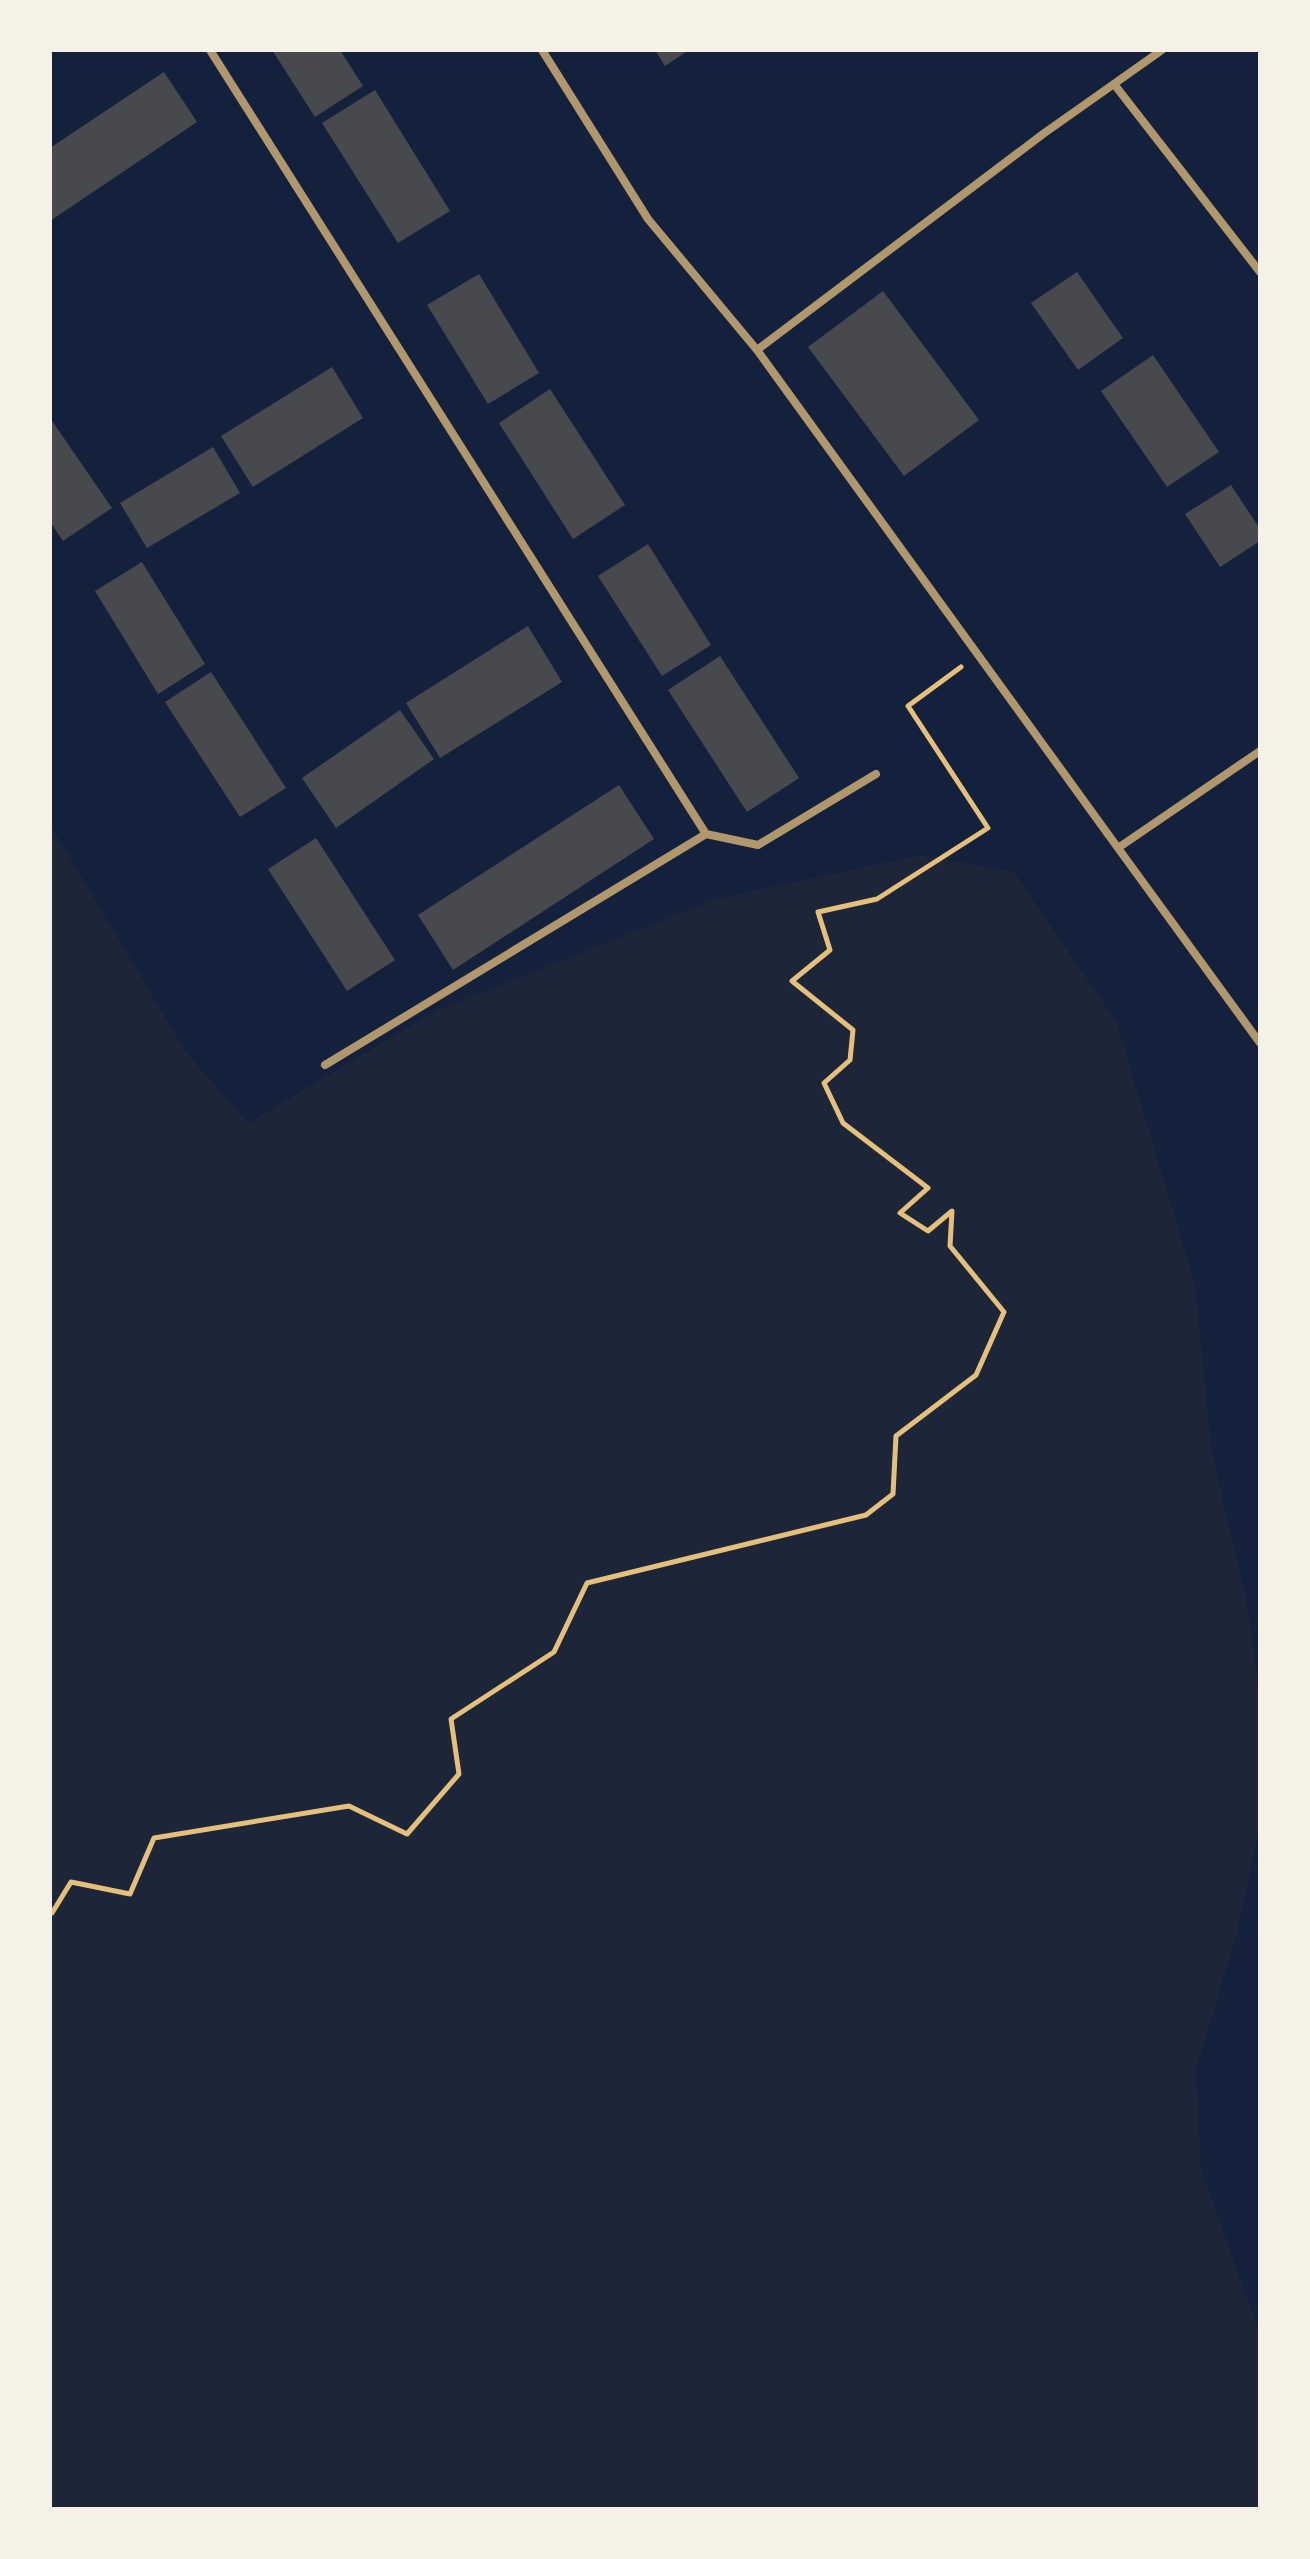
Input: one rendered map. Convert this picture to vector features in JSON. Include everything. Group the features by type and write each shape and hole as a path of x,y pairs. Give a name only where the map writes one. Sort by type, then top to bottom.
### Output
{"street":[{"path":"210,50 706,834"},
{"path":"542,50 648,219 757,350 1260,1043"},
{"path":"757,350 1043,134 1162,50"},
{"path":"1114,84 1260,272"},
{"path":"1118,848 1260,751"},
{"path":"325,1065 706,834 758,845 876,774"}],"path":[{"path":"50,1912 71,1882 130,1894 154,1838 349,1806 407,1834 459,1774 451,1719 554,1652 587,1583 866,1515 893,1494 896,1436 976,1375 1004,1312 950,1246 952,1211 928,1231 900,1213 928,1188 843,1123 824,1083 850,1060 853,1030 792,981 830,950 818,912 877,899 988,828 908,706 978,655"}],"shaded area":[{"path":"50,824 186,1052 248,1123 437,1010 715,899 921,855 1014,872 1117,1023 1195,1284 1212,1453 1248,1608 1260,1696 1260,1822 1238,1930 1196,2071 1201,2169 1260,2334 1260,2509 50,2509"}],"building":[{"path":"272,50 340,50 363,86 315,117"},
{"path":"655,50 689,50 665,66"},
{"path":"164,72 197,122 50,221 50,148"},
{"path":"375,90 450,211 398,243 322,123"},
{"path":"1077,272 1123,338 1078,370 1031,303"},
{"path":"479,274 539,373 488,404 427,305"},
{"path":"883,291 979,420 904,476 808,347"},
{"path":"1153,355 1219,452 1167,487 1101,391"},
{"path":"332,367 363,418 253,487 221,436"},
{"path":"550,389 625,505 573,539 499,423"},
{"path":"50,418 112,508 63,541 50,522"},
{"path":"213,447 240,493 147,548 120,503"},
{"path":"1231,485 1260,529 1260,541 1220,567 1185,514"},
{"path":"648,544 711,645 662,676 598,576"},
{"path":"142,562 205,664 158,694 95,591"},
{"path":"528,626 562,682 440,758 406,703"},
{"path":"720,656 799,778 747,812 668,690"},
{"path":"211,672 286,788 240,817 165,702"},
{"path":"400,710 434,759 336,828 302,778"},
{"path":"619,785 654,839 453,970 418,915"},
{"path":"316,838 395,960 347,991 268,869"}]}
